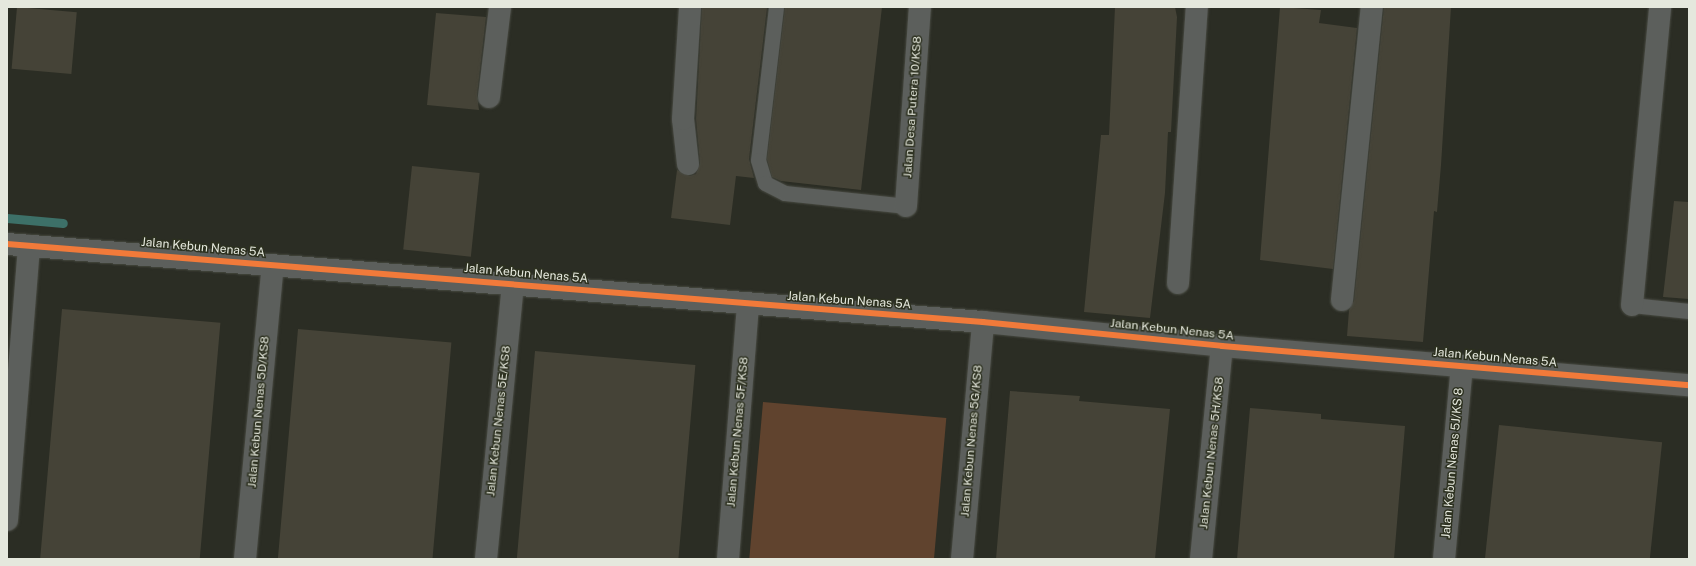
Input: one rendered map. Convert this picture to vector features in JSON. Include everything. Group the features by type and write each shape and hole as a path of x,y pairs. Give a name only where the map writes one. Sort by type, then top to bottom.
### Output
{"street":[{"path":"489,97 500,7"},
{"path":"688,164 683,119 690,7"},
{"name":"Jalan Desa Putera 10/KS8","path":"906,206 920,7"},
{"path":"1178,283 1197,7"},
{"path":"1342,300 1372,7"},
{"path":"1632,305 1660,7"},
{"name":"Jalan Kebun Nenas 5A","path":"7,244 513,284 748,305 983,322 1222,346 1689,385"},
{"path":"7,520 29,246"},
{"name":"Jalan Kebun Nenas 5D/KS8","path":"245,559 273,265"},
{"name":"Jalan Kebun Nenas 5E/KS8","path":"486,559 513,284"},
{"name":"Jalan Kebun Nenas 5F/KS8","path":"728,559 748,305"},
{"name":"Jalan Kebun Nenas 5G/KS8","path":"962,559 983,322"},
{"name":"Jalan Kebun Nenas 5H/KS8","path":"1201,559 1222,346"},
{"name":"Jalan Kebun Nenas 5J/KS 8","path":"1444,559 1462,366"}],"lane":[{"path":"776,7 758,160 765,183 785,193 906,206"},
{"path":"1632,305 1689,311"}],"shaded area":[{"path":"763,402 946,418 934,559 749,559"}],"building":[{"path":"17,7 77,12 71,74 12,69"},
{"path":"702,7 767,8 749,159 754,178 736,176 730,225 671,218 677,170 690,176 696,174 700,163 696,119"},
{"path":"785,7 882,7 861,190 781,181 772,177 767,159"},
{"path":"1115,7 1175,7 1177,17 1171,132 1168,132 1165,193 1150,318 1084,312 1101,135 1109,135"},
{"path":"1280,7 1321,10 1319,23 1357,28 1333,269 1260,260"},
{"path":"1384,7 1451,7 1441,165 1437,212 1434,211 1423,342 1347,336 1349,310 1354,301"},
{"path":"436,13 486,17 477,95 479,110 427,105"},
{"path":"412,166 480,173 471,257 403,250"},
{"path":"1674,201 1689,202 1689,299 1663,297"},
{"path":"62,309 220,323 200,559 40,559"},
{"path":"298,329 451,342 432,559 278,559"},
{"path":"535,351 695,365 678,559 517,559"},
{"path":"1010,391 1080,396 1079,401 1170,409 1155,559 996,559"},
{"path":"1250,408 1321,414 1321,419 1405,426 1394,559 1237,559"},
{"path":"1499,425 1662,442 1650,559 1485,559"}],"waterway":[{"path":"7,218 63,223"}],"cycle path":[{"path":"7,244 983,322 1222,346 1689,385"}]}
